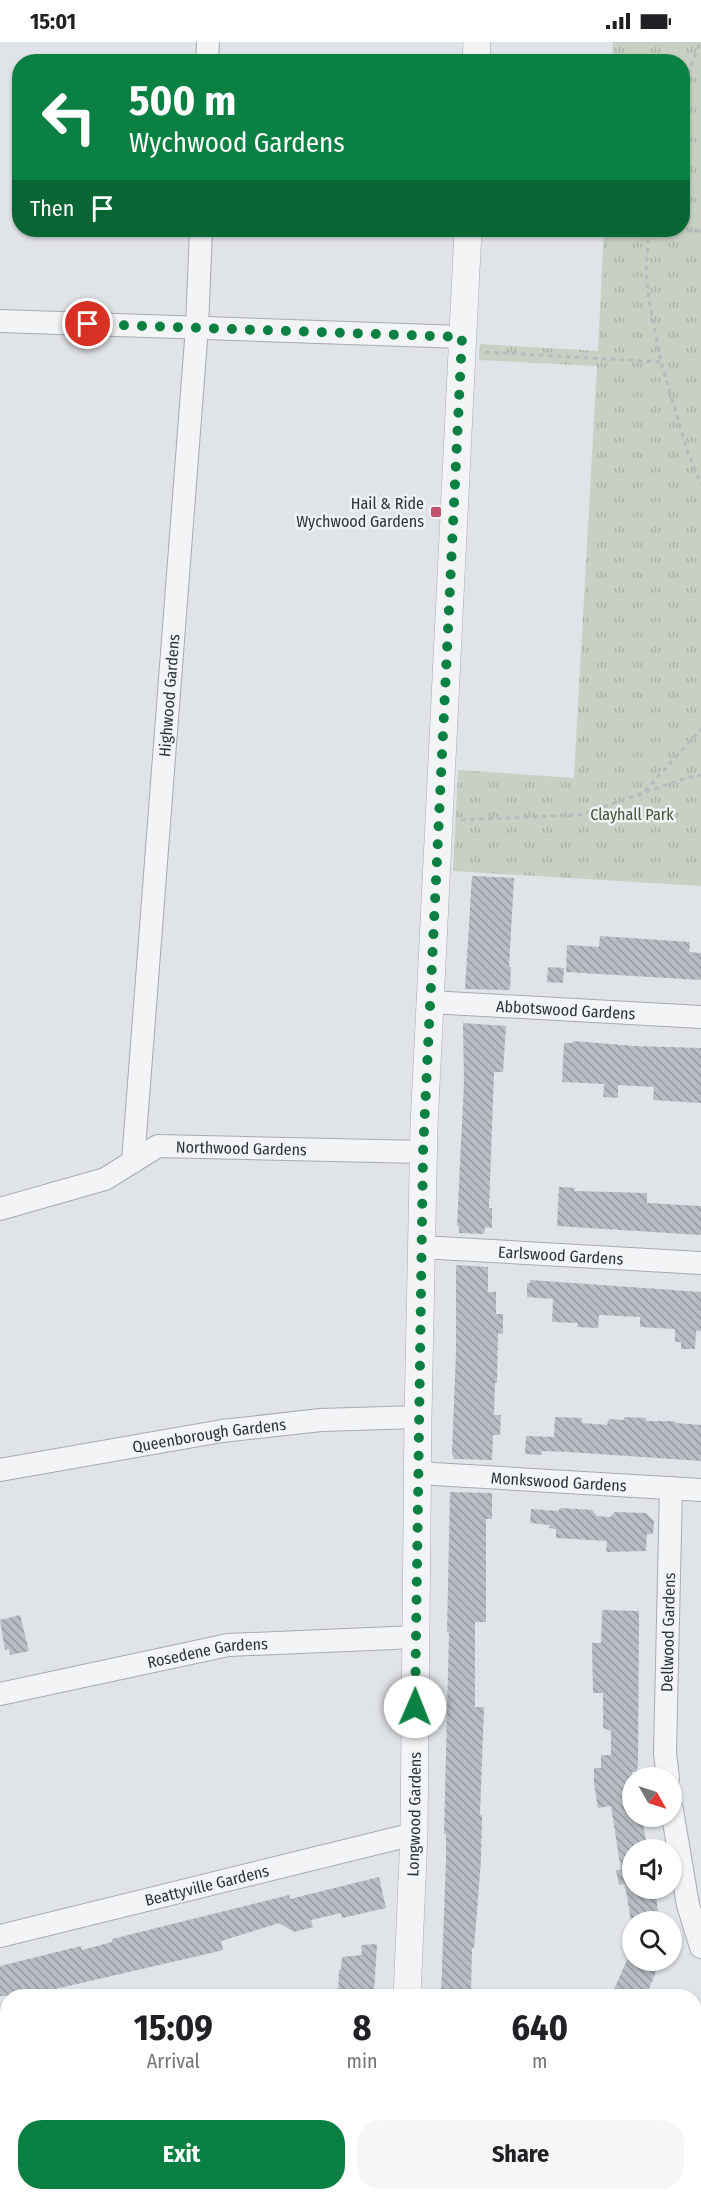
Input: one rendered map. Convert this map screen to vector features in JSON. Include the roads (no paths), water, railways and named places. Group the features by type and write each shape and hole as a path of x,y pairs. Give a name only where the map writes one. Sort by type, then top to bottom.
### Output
{"street":[{"name":"Highwood Gardens","path":"134,1162 197,327 201,237"},
{"name":"Longwood Gardens","path":"407,1989 414,1834 423,1139 468,237"},
{"path":"0,321 197,327 462,344"},
{"name":"Abbotswood Gardens","path":"430,1008 701,1017"},
{"name":"Northwood Gardens","path":"0,1209 105,1179 158,1146 423,1139"},
{"name":"Earlswood Gardens","path":"421,1247 701,1263"},
{"name":"Queenborough Gardens","path":"0,1470 222,1431 321,1420 418,1417"},
{"name":"Monkswood Gardens","path":"417,1473 701,1490"},
{"name":"Dellwood Gardens","path":"667,1767 665,1753 671,1488"},
{"name":"Rosedene Gardens","path":"0,1694 228,1645 416,1637"},
{"path":"675,1827 688,1905 701,1947"},
{"name":"Beattyville Gardens","path":"0,1936 414,1834"}],"place":[{"name":"Hail & Ride Wychwood Gardens","path":"436,512"}],"park label":[{"name":"Clayhall Park","path":"632,814"}]}
